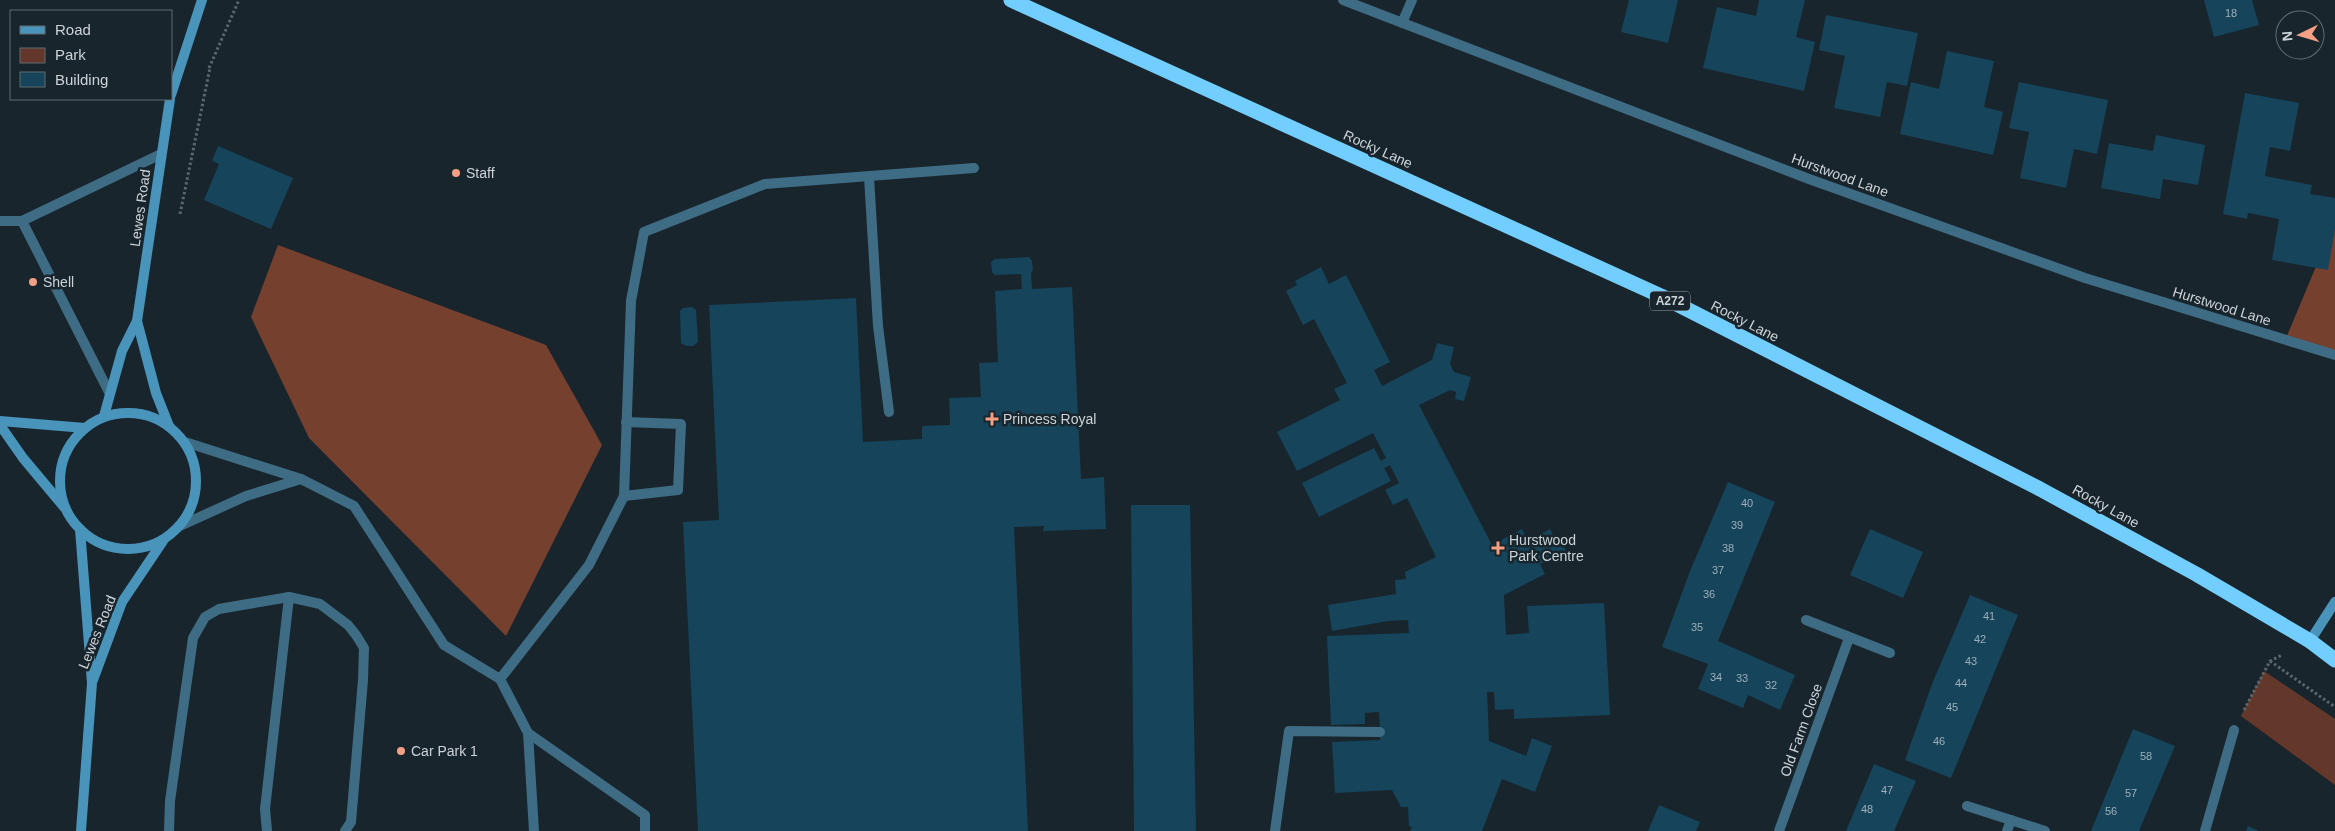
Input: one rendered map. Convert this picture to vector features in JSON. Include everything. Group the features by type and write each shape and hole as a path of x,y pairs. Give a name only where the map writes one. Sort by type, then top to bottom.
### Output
{"highway":[{"name":"Rocky Lane","path":"1011,0 1661,296 2040,489 2196,574 2310,641 2335,660"}],"main road":[{"path":"172,92 202,0"},
{"name":"Lewes Road","path":"138,321 170,100"},
{"path":"104,416 122,351 138,321"},
{"path":"138,321 156,392 169,426"},
{"path":"0,425 23,458 80,529 97,542 119,549 142,548 163,540 180,526 192,507 197,485 195,462 185,442 169,426 149,415 126,412 104,416 85,428 70,445 61,466 60,488 66,510"},
{"path":"0,420 85,428"},
{"name":"Lewes Road","path":"80,529 92,683 81,831"},
{"name":"Lewes Road","path":"92,683 122,602 163,540"},
{"path":"2310,641 2335,602"}],"street":[{"name":"Hurstwood Lane","path":"1343,0 1809,179 2076,275 2335,355"},
{"path":"1402,23 1412,0"},
{"path":"0,221 22,221 161,154"},
{"path":"500,679 589,565 624,496 631,301 644,232 765,184 974,168"},
{"path":"869,177 878,326 889,412"},
{"path":"22,221 110,394"},
{"path":"624,496 678,490 681,424 626,422"},
{"path":"185,442 302,479 354,506 444,644 500,679 528,733 534,831"},
{"path":"180,526 246,496 302,479"},
{"path":"169,831 170,801 192,638 205,617 218,609 289,597 320,604 348,625 364,648 364,680 351,822 345,831"},
{"path":"267,831 265,809 289,597"},
{"path":"1806,620 1890,653"},
{"name":"Old Farm Close","path":"1779,831 1849,638"},
{"path":"2205,831 2234,730"},
{"path":"1275,831 1289,731 1380,732"},
{"path":"528,733 645,815 645,831"},
{"path":"1967,806 2045,831"},
{"path":"2007,831 2011,820"}],"path":[{"path":"178,222 210,68"},
{"path":"2234,730 2270,661 2310,641"},
{"path":"2270,661 2335,707"}],"green space":[{"path":"2264,671 2335,719 2335,785 2241,716"}],"shaded area":[{"path":"2335,221 2335,355 2284,343"},
{"path":"278,245 546,345 602,445 506,636 309,438 251,317"}],"building":[{"path":"1629,0 1678,0 1668,43 1621,32"},
{"path":"1759,0 1805,0 1796,37 1815,42 1804,91 1703,68 1717,7 1756,16"},
{"path":"2204,0 2252,0 2259,25 2214,37"},
{"path":"1826,15 1918,33 1907,86 1887,82 1880,117 1834,108 1845,56 1819,50"},
{"path":"1947,51 1994,61 1984,107 2003,112 1993,155 1900,134 1911,82 1939,89"},
{"path":"2019,82 2108,100 2097,154 2074,149 2066,188 2020,178 2029,132 2009,128"},
{"path":"2245,93 2299,103 2290,151 2270,147 2265,176 2312,185 2310,194 2335,198 2335,229 2328,270 2272,260 2279,219 2248,213 2247,219 2223,214"},
{"path":"2156,135 2205,145 2198,185 2163,179 2160,199 2101,188 2109,143 2153,151"},
{"path":"218,146 293,178 271,229 204,200 219,164 212,161"},
{"name":"Princess Royal","path":"1029,257 1032,261 1033,270 1031,273 1032,289 1072,287 1081,479 1104,477 1106,529 1043,531 1044,526 1014,527 1028,831 698,831 683,522 719,520 709,305 856,298 863,442 922,439 922,426 950,425 949,398 981,397 979,363 998,362 995,291 1022,289 1021,274 995,275 992,272 991,262 995,259"},
{"name":"Hurstwood Park Centre","path":"1321,267 1329,284 1346,275 1390,362 1374,370 1382,386 1432,360 1437,343 1454,347 1450,364 1454,372 1471,377 1464,401 1455,399 1456,392 1450,390 1419,405 1492,545 1522,529 1528,541 1550,529 1557,542 1561,540 1566,551 1540,564 1545,574 1504,595 1506,635 1529,633 1527,606 1604,603 1610,715 1514,719 1514,709 1495,710 1494,692 1487,692 1489,741 1526,756 1532,738 1552,746 1535,792 1502,779 1482,831 1410,831 1412,827 1409,826 1408,807 1401,807 1392,790 1335,793 1332,742 1380,740 1379,712 1365,713 1365,724 1331,725 1327,636 1409,633 1408,620 1388,621 1332,631 1328,605 1396,594 1395,580 1406,579 1405,572 1436,557 1407,498 1393,505 1385,490 1399,483 1390,465 1384,468 1391,481 1319,517 1302,483 1374,448 1381,461 1386,458 1373,433 1297,471 1277,432 1340,400 1334,389 1347,383 1314,319 1303,325 1286,291 1297,285 1295,281"},
{"path":"692,307 696,310 698,342 693,346 686,346 681,343 680,311 683,308"},
{"path":"1728,482 1775,502 1718,641 1795,675 1780,710 1748,695 1743,708 1698,689 1708,664 1662,647 1690,571"},
{"path":"1131,505 1190,505 1196,831 1134,831"},
{"path":"1870,529 1923,552 1903,598 1850,575"},
{"path":"1970,595 2018,615 1951,778 1905,760 1932,684"},
{"path":"2133,729 2175,746 2139,831 2091,831"},
{"path":"1874,764 1916,781 1894,831 1846,831"},
{"path":"1659,805 1700,822 1696,831 1648,831"},
{"path":"2248,826 2259,831 2246,831"}],"place":[{"name":"Staff","path":"456,173"},
{"name":"Shell","path":"33,282"},
{"name":"Princess Royal","path":"992,419"},
{"name":"Hurstwood Park Centre","path":"1498,548"},
{"name":"Car Park 1","path":"401,751"}]}
